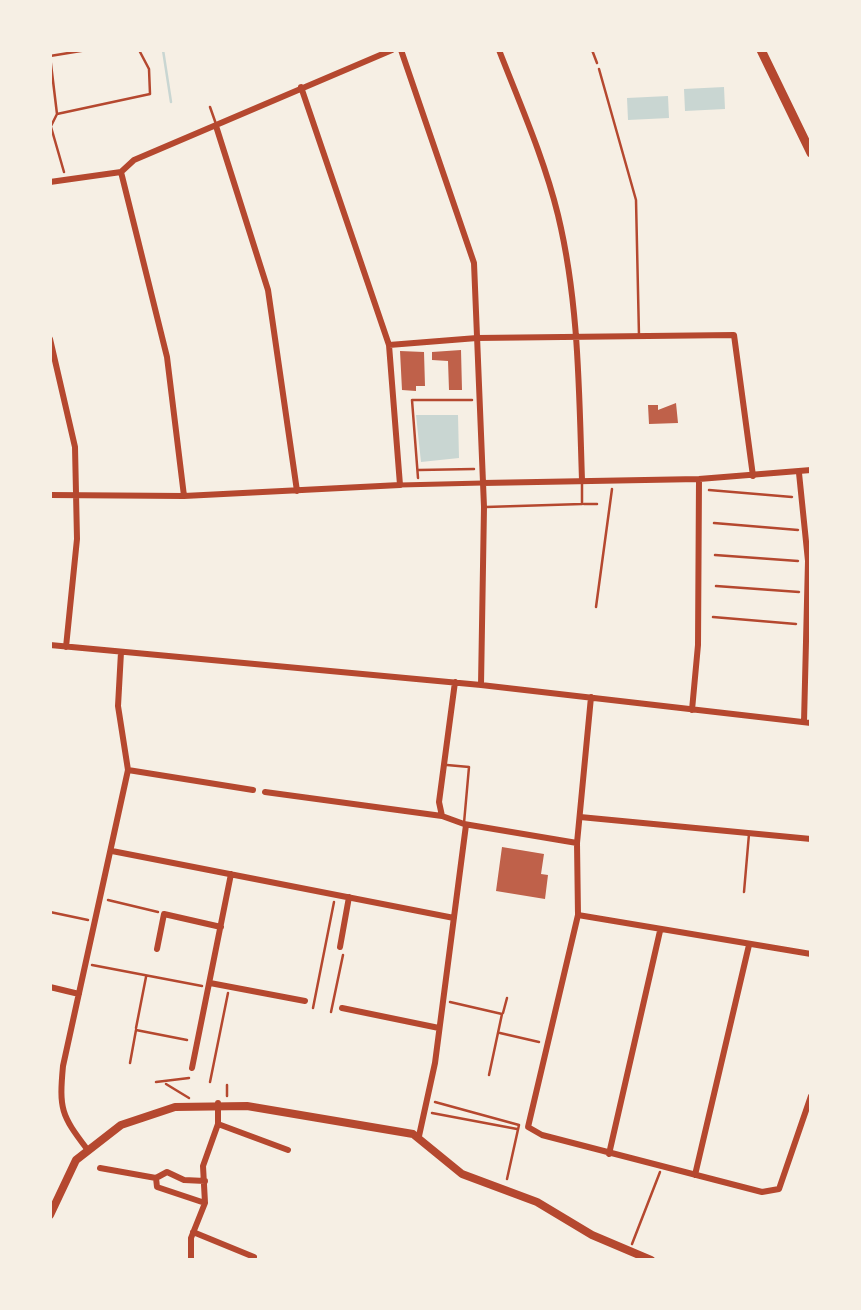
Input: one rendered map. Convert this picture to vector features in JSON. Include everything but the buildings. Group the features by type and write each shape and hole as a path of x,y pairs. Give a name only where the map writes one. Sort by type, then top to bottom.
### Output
{"main road":[{"path":"761,50 811,153"}],"street":[{"path":"50,182 122,172 134,160 376,53 392,50"},
{"path":"401,50 474,263 479,483 484,508 481,685"},
{"path":"499,50 558,213 577,338 582,480"},
{"path":"301,86 389,344 400,485"},
{"path":"216,126 268,290 296,491"},
{"path":"122,172 167,357 184,496"},
{"path":"389,344 477,338 734,335 753,476"},
{"path":"50,339 73,428 77,496 66,647"},
{"path":"50,496 184,496 418,484 699,480 811,470"},
{"path":"50,645 455,682 807,722 807,529 799,473"},
{"path":"692,710 698,645 699,480"},
{"path":"86,1149 64,1120 59,1105 128,770 118,706 122,652"},
{"path":"442,816 439,802 455,682"},
{"path":"591,698 577,842 578,915 528,1127 542,1135 609,1154 762,1192 779,1189 811,1096"},
{"path":"128,770 253,790"},
{"path":"265,792 442,816 465,824 577,842"},
{"path":"580,818 811,839"},
{"path":"419,1136 429,1100 465,824"},
{"path":"112,851 454,918"},
{"path":"192,1068 201,1046 231,874"},
{"path":"340,947 349,898"},
{"path":"158,949 164,914 221,927"},
{"path":"578,915 811,954"},
{"path":"609,1154 660,931"},
{"path":"695,1175 748,946"},
{"path":"210,982 305,1001"},
{"path":"50,987 79,994"},
{"path":"342,1008 439,1028"},
{"path":"191,1260 194,1232 204,1204 204,1166 218,1124 218,1104"},
{"path":"50,1215 76,1160 86,1149 136,1117 175,1106 218,1104 278,1110 419,1136 462,1174 651,1260"},
{"path":"218,1124 288,1150"},
{"path":"100,1168 156,1178 167,1172 184,1180 205,1181"},
{"path":"156,1178 156,1188 204,1204"},
{"path":"194,1232 254,1257"}],"lane":[{"path":"600,70 636,200 639,338"},
{"path":"210,107 216,126"},
{"path":"582,480 582,504"},
{"path":"484,508 597,504"},
{"path":"444,764 469,767 465,824"},
{"path":"744,892 749,834"}],"path":[{"path":"66,180 50,126 57,114 50,56 87,50"},
{"path":"57,114 150,94 149,69 139,50"},
{"path":"592,50 600,70"},
{"path":"418,484 412,400 472,400"},
{"path":"417,470 474,469 479,483"},
{"path":"596,606 613,482"},
{"path":"708,490 804,498"},
{"path":"714,523 807,529"},
{"path":"715,555 808,562"},
{"path":"716,586 809,593"},
{"path":"713,617 807,624"},
{"path":"313,1008 336,895"},
{"path":"102,898 164,914"},
{"path":"50,912 94,922"},
{"path":"86,964 202,986 210,982"},
{"path":"130,1063 146,975"},
{"path":"210,1082 230,986"},
{"path":"490,1075 506,998"},
{"path":"214,1002 225,1004"},
{"path":"448,1002 502,1014"},
{"path":"210,1020 222,1022"},
{"path":"136,1030 217,1052"},
{"path":"498,1033 540,1042"},
{"path":"207,1034 220,1037"},
{"path":"192,1068 212,1072"},
{"path":"164,1084 190,1078"},
{"path":"156,1082 191,1098"},
{"path":"227,1085 227,1096"},
{"path":"429,1100 518,1127"},
{"path":"427,1112 528,1127"},
{"path":"504,1190 518,1127"},
{"path":"630,1250 662,1167"}],"shaded area":[{"path":"724,87 725,109 685,111 684,89"},
{"path":"668,96 669,118 628,120 627,98"},
{"path":"416,415 458,415 459,458 421,462"}],"waterway":[{"path":"163,50 171,102"}]}
